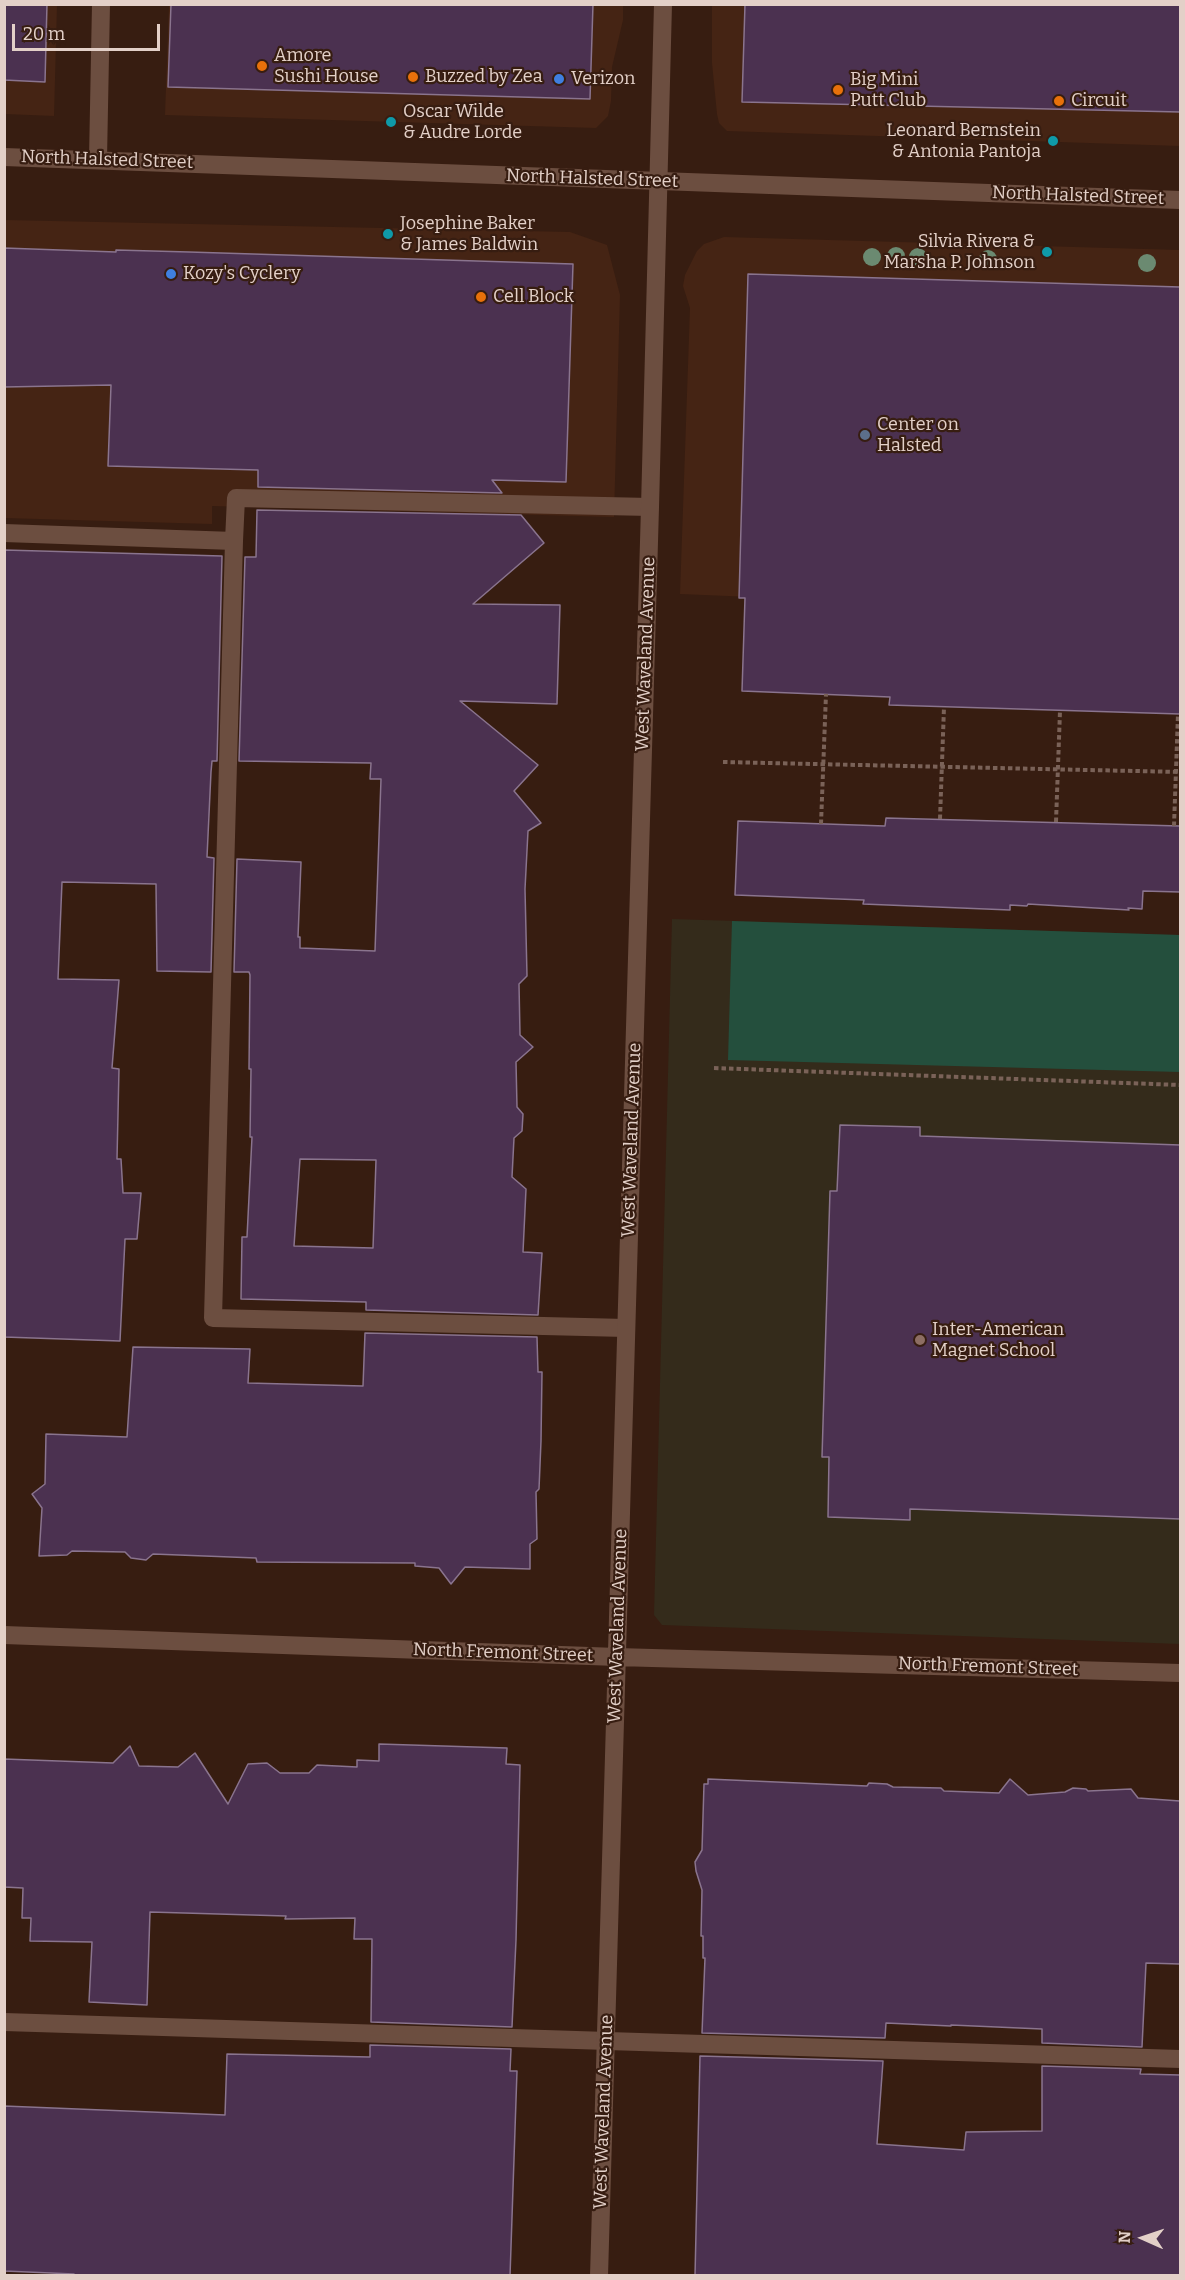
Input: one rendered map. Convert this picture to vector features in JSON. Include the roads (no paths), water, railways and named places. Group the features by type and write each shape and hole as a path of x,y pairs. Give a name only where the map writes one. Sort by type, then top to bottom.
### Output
{"street":[{"path":"98,159 101,4"},
{"name":"West Waveland Avenue","path":"599,2276 663,4"},
{"name":"North Halsted Street","path":"4,157 1180,200"},
{"path":"626,1328 213,1318 234,541 236,498 650,507"},
{"path":"4,532 234,541"},
{"name":"North Fremont Street","path":"4,1635 617,1657 1180,1673"},
{"path":"4,2022 1180,2059"}],"place":[{"name":"Amore Sushi House","path":"262,66"},
{"name":"Buzzed by Zea","path":"413,77"},
{"name":"Verizon","path":"559,79"},
{"name":"Big Mini Putt Club","path":"838,90"},
{"name":"Circuit","path":"1059,101"},
{"name":"Oscar Wilde & Audre Lorde","path":"391,122"},
{"name":"Leonard Bernstein & Antonia Pantoja","path":"1053,141"},
{"name":"Josephine Baker & James Baldwin","path":"388,234"},
{"name":"Silvia Rivera & Marsha P. Johnson","path":"1047,252"},
{"name":"Kozy's Cyclery","path":"171,274"},
{"name":"Cell Block","path":"481,297"},
{"name":"Center on Halsted","path":"865,435"},
{"name":"Inter-American Magnet School","path":"920,1340"}]}
